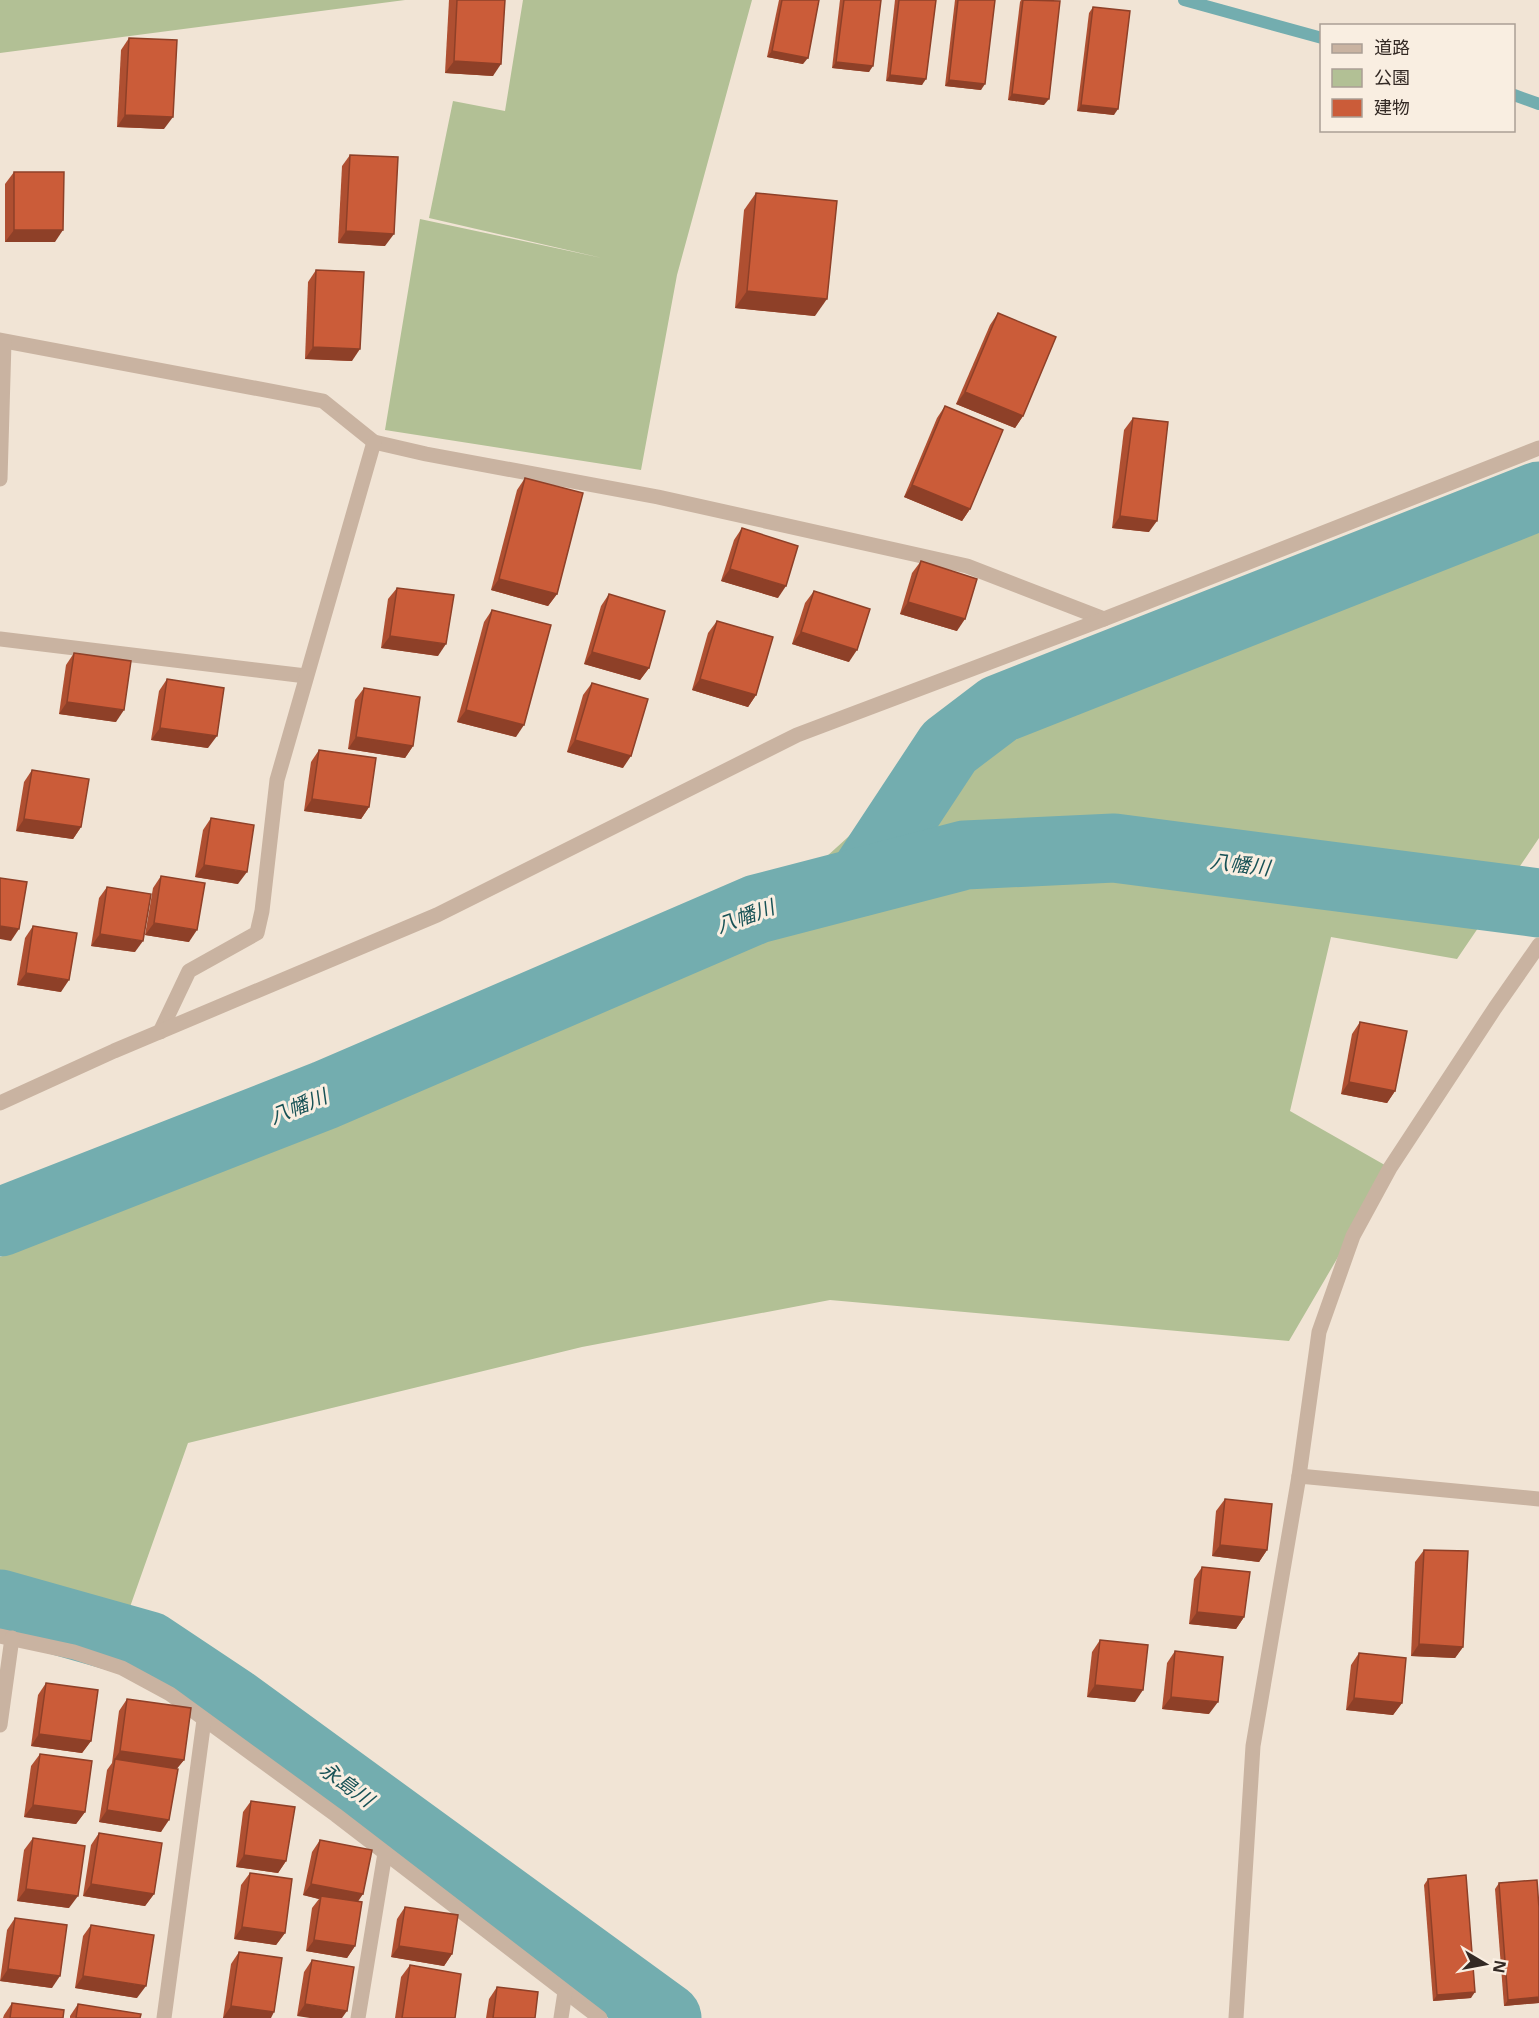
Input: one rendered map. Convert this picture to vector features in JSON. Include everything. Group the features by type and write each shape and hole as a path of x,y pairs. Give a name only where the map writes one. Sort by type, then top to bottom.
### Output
{"street":[{"path":"0,479 2,341 323,401 375,442 426,454 658,497 967,566 1104,619"},
{"path":"160,1032 189,971 257,933 262,911 277,780 375,442"},
{"path":"0,1103 160,1032 437,915 797,735 1104,619 1539,448"},
{"path":"0,639 306,676"},
{"path":"1236,2018 1253,1746 1299,1476 1318,1332 1353,1236 1390,1168 1539,945"},
{"path":"1299,1476 1539,1499"},
{"path":"0,1725 6,1637 74,1652 122,1668 170,1694 336,1815 600,2018"},
{"path":"164,2018 204,1720"},
{"path":"358,2018 385,1853"},
{"path":"561,2018 565,1992"}],"green space":[{"path":"0,0 405,0 0,53"},
{"path":"523,0 752,0 677,275 641,470 385,430 420,219 602,258 429,218 453,101 505,111"},
{"path":"1539,515 1539,838 1457,959 1331,937 1290,1111 1390,1168 1289,1341 830,1300 582,1347 188,1443 119,1638 0,1592 0,1257 707,965 879,809 988,729"}],"building":[{"path":"457,0 505,0 501,64 454,61"},
{"path":"782,0 819,0 808,58 772,51"},
{"path":"844,0 881,0 873,66 836,62"},
{"path":"899,0 936,0 926,79 890,75"},
{"path":"958,0 995,0 985,84 949,80"},
{"path":"1023,0 1060,1 1049,99 1012,94"},
{"path":"1093,7 1130,11 1118,109 1081,105"},
{"path":"129,38 177,40 173,117 125,115"},
{"path":"350,155 398,157 394,234 346,231"},
{"path":"14,172 64,172 63,230 14,230"},
{"path":"756,193 837,201 827,299 747,291"},
{"path":"316,270 364,272 360,349 313,347"},
{"path":"998,313 1056,337 1023,416 965,392"},
{"path":"945,406 1003,430 970,509 912,485"},
{"path":"1133,418 1168,422 1157,521 1120,516"},
{"path":"525,478 583,493 557,594 499,579"},
{"path":"742,528 798,546 786,586 730,569"},
{"path":"921,561 977,579 965,619 908,602"},
{"path":"397,588 454,595 446,644 390,636"},
{"path":"814,591 870,609 857,650 801,632"},
{"path":"609,594 665,611 649,668 592,652"},
{"path":"492,610 551,625 524,725 466,710"},
{"path":"717,621 773,637 756,695 700,679"},
{"path":"74,653 131,661 124,710 67,702"},
{"path":"167,679 224,688 217,736 160,728"},
{"path":"592,683 648,699 631,756 575,740"},
{"path":"364,688 420,697 413,746 356,737"},
{"path":"319,750 376,758 369,807 312,799"},
{"path":"32,770 89,779 81,827 24,819"},
{"path":"211,818 254,825 247,872 204,865"},
{"path":"161,876 205,883 197,930 154,923"},
{"path":"0,878 27,882 19,929 0,926"},
{"path":"107,887 151,894 143,941 100,934"},
{"path":"33,926 77,933 69,980 26,973"},
{"path":"1360,1022 1407,1031 1395,1091 1349,1082"},
{"path":"1225,1499 1272,1504 1267,1550 1220,1545"},
{"path":"1424,1550 1468,1551 1463,1647 1419,1644"},
{"path":"1202,1567 1250,1572 1244,1617 1197,1612"},
{"path":"1100,1640 1148,1645 1143,1690 1095,1685"},
{"path":"1175,1651 1223,1657 1218,1702 1171,1697"},
{"path":"1359,1653 1406,1658 1402,1703 1354,1698"},
{"path":"46,1683 98,1690 91,1741 39,1734"},
{"path":"127,1699 191,1708 184,1760 120,1751"},
{"path":"40,1754 92,1761 85,1812 33,1805"},
{"path":"115,1759 178,1769 169,1820 107,1810"},
{"path":"251,1801 295,1807 286,1861 244,1855"},
{"path":"99,1833 162,1843 154,1894 91,1884"},
{"path":"33,1838 85,1846 78,1896 26,1889"},
{"path":"320,1840 372,1850 363,1894 311,1884"},
{"path":"250,1873 292,1879 285,1933 242,1927"},
{"path":"1466,1875 1475,1992 1437,1995 1428,1879"},
{"path":"1537,1880 1539,1997 1508,2000 1499,1883"},
{"path":"321,1896 362,1902 355,1946 314,1940"},
{"path":"405,1907 458,1915 452,1954 399,1946"},
{"path":"15,1918 67,1925 60,1976 8,1969"},
{"path":"91,1925 154,1935 146,1986 83,1976"},
{"path":"239,1952 282,1958 274,2012 231,2006"},
{"path":"312,1960 354,1967 347,2011 305,2004"},
{"path":"410,1965 461,1974 455,2018 402,2018"},
{"path":"497,1987 538,1992 535,2018 493,2018"},
{"path":"12,2003 64,2010 63,2018 10,2018"},
{"path":"78,2004 141,2014 140,2018 76,2018"}],"waterway":[{"path":"1184,0 1320,37"},
{"path":"1515,95 1539,104"},
{"path":"860,882 949,747 999,709 1539,496"},
{"name":"八幡川","path":"0,1222 325,1095 757,909 965,855 1114,848 1539,903"},
{"name":"永島川","path":"0,1604 149,1646 233,1702 667,2018"}]}
